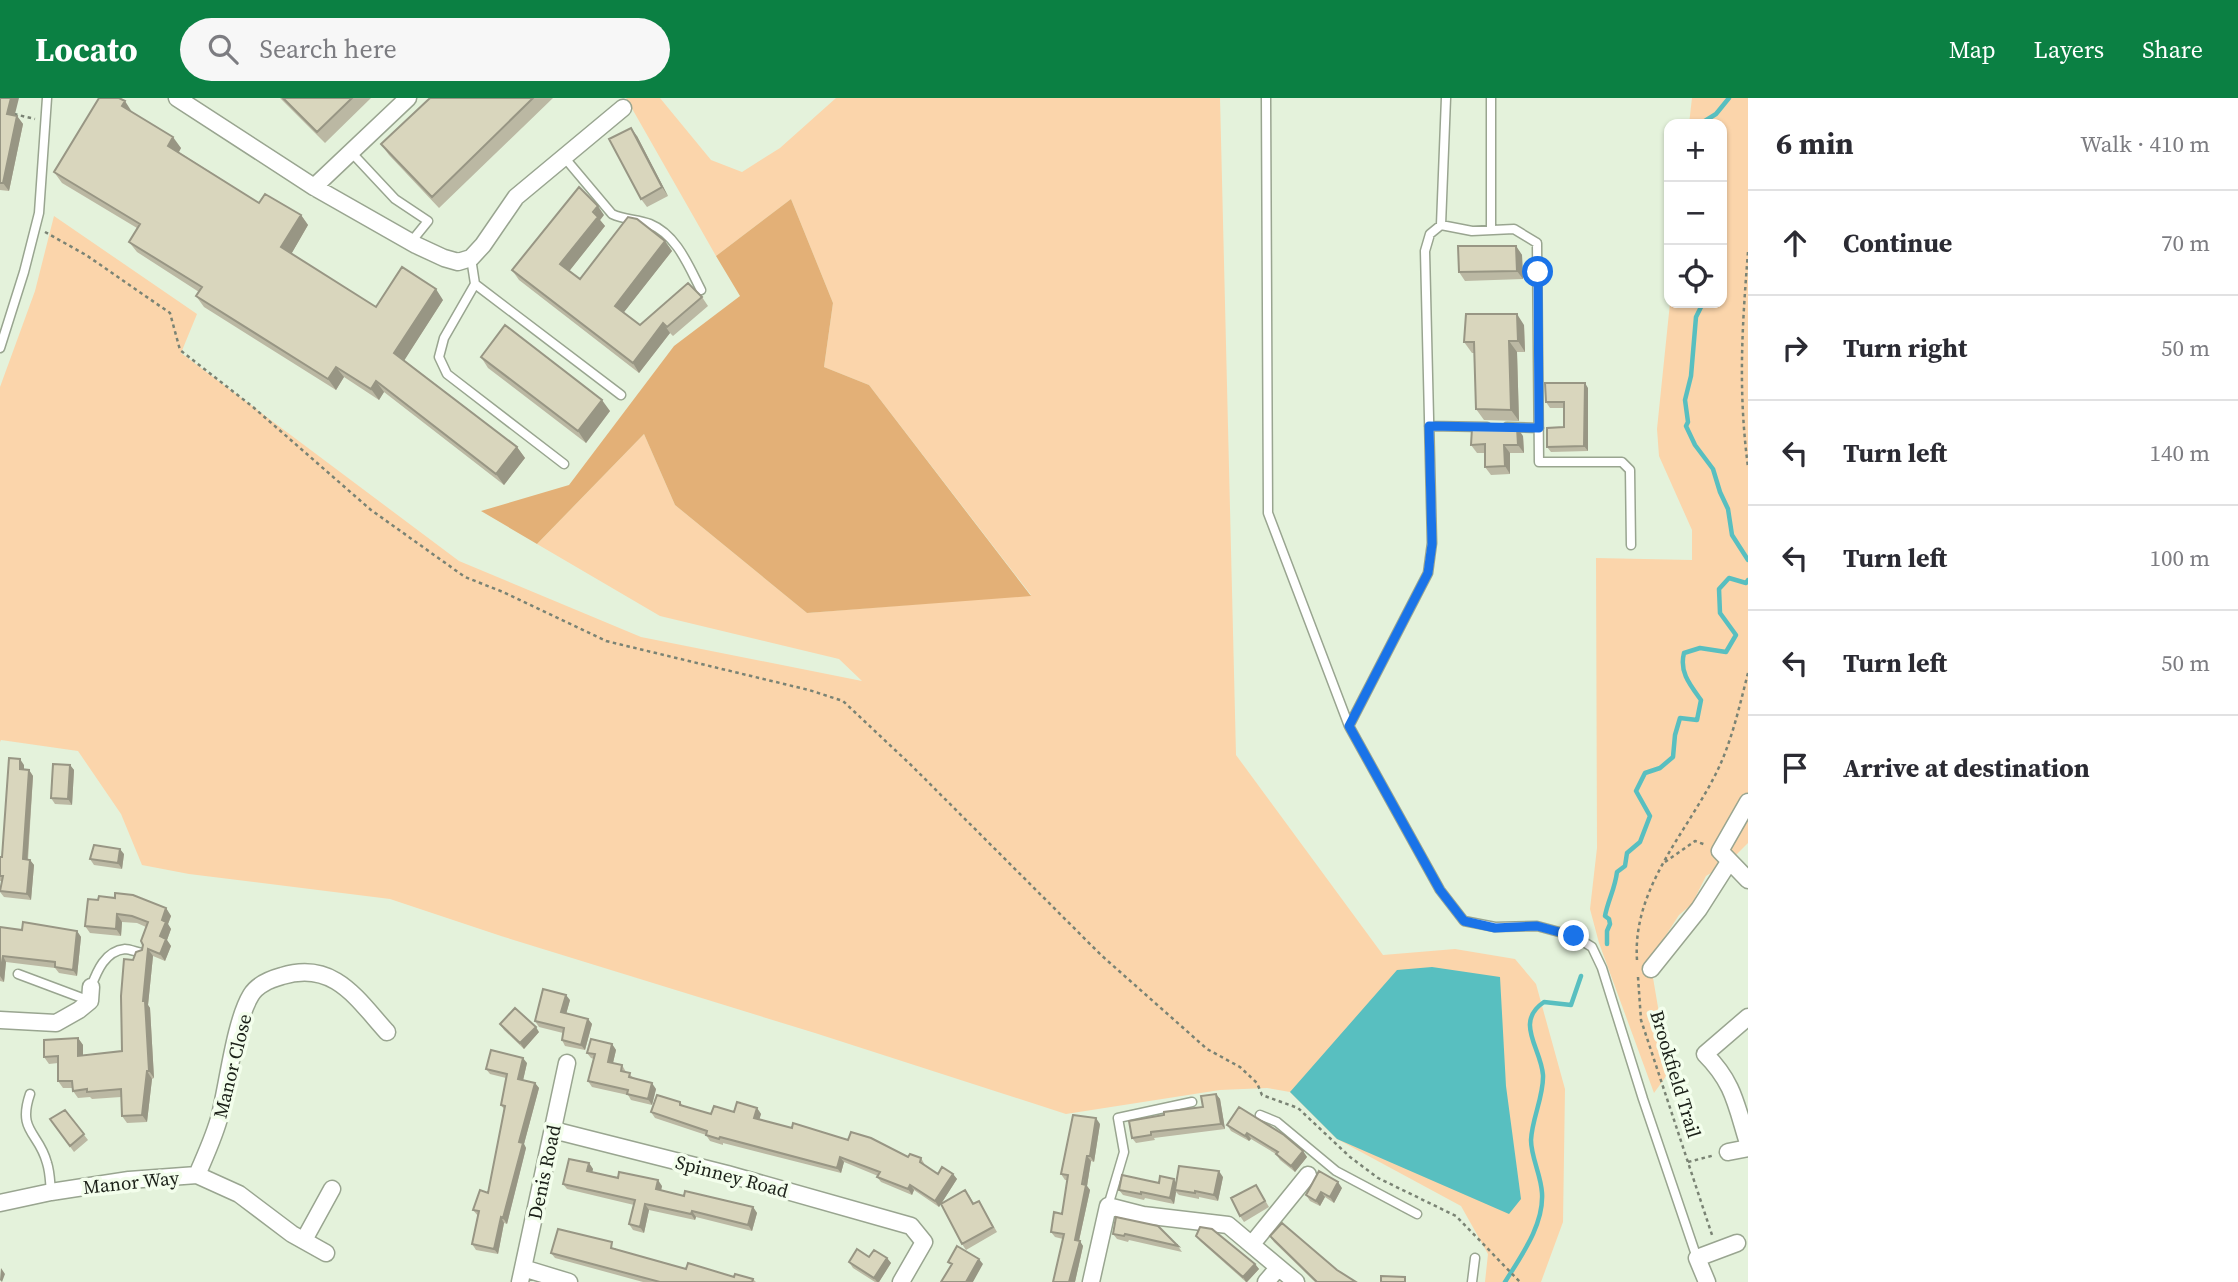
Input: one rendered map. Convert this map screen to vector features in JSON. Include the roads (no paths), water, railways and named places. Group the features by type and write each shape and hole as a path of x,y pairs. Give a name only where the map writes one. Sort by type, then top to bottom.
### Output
{"street":[{"path":"177,98 199,104 314,187 411,242 458,262 471,258 483,245 516,197 623,108"},
{"path":"314,187 408,98"},
{"path":"1642,967 1699,909 1748,802"},
{"path":"1724,857 1748,880"},
{"name":"Manor Close","path":"197,1175 219,1119 241,1021 251,993 270,979 294,972 316,972 331,977 347,988 387,1032"},
{"path":"0,1020 56,1023 79,1010 90,994"},
{"path":"1728,1152 1748,1145 1730,1086 1722,1071 1705,1054 1748,1017"},
{"name":"Denis Road","path":"521,1275 567,1063"},
{"name":"Spinney Road","path":"553,1130 727,1174 911,1226 924,1242 901,1282"},
{"name":"Manor Way","path":"0,1203 129,1180 197,1175 239,1194 326,1253"},
{"path":"1252,1244 1308,1175"},
{"path":"304,1240 332,1189"},
{"path":"1091,1282 1108,1206 1143,1215 1228,1225 1296,1282"},
{"path":"1707,1282 1698,1258 1737,1243"},
{"path":"1266,1282 1278,1268"},
{"path":"521,1275 569,1282"}],"lane":[{"path":"0,348 36,227 47,98"},
{"path":"1266,98 1268,513 1349,726 1440,890 1464,921 1495,928 1537,926 1574,936 1592,947 1602,968 1643,1099 1698,1258"},
{"path":"1349,726 1428,573 1432,544 1424,251 1430,234 1441,225 1446,98"},
{"path":"1491,230 1492,98"},
{"path":"351,152 395,199 428,221 411,242"},
{"path":"564,156 612,214 621,219 651,225 677,246 701,290"},
{"path":"1441,225 1472,231 1514,229 1537,243 1539,462 1622,462 1630,470 1631,545"},
{"path":"471,258 475,284 444,338 439,358 447,374 564,464"},
{"path":"475,284 621,395"},
{"path":"1429,426 1539,428"},
{"path":"18,975 90,994 99,966 110,955 125,949 142,953"},
{"path":"30,1094 24,1112 29,1128 47,1162 51,1192"},
{"path":"1108,1206 1124,1152 1118,1118 1192,1102"},
{"path":"1260,1115 1277,1122 1336,1171 1417,1213"},
{"path":"1308,1175 1322,1159"},
{"path":"1472,1282 1475,1258"}],"water":[{"path":"1432,967 1500,977 1506,1086 1521,1199 1509,1214 1337,1139 1290,1092 1397,970"}],"waterway":[{"path":"1708,119 1716,114 1729,98"},
{"path":"1700,308 1696,317 1691,376 1685,400 1688,422 1686,426 1695,445 1713,469 1728,509 1732,535 1748,560"},
{"path":"1607,944 1610,924 1605,916 1617,872 1625,866 1627,853 1640,842 1650,816 1636,791 1645,773 1660,768 1673,757 1680,718 1697,720 1701,700 1684,672 1684,653 1700,648 1726,652 1736,635 1720,613 1719,589 1729,578 1746,583 1748,580"},
{"path":"1505,1282 1530,1240 1542,1205 1541,1186 1531,1140 1543,1075 1530,1027 1531,1018 1544,1002 1571,1005 1581,976"}]}
